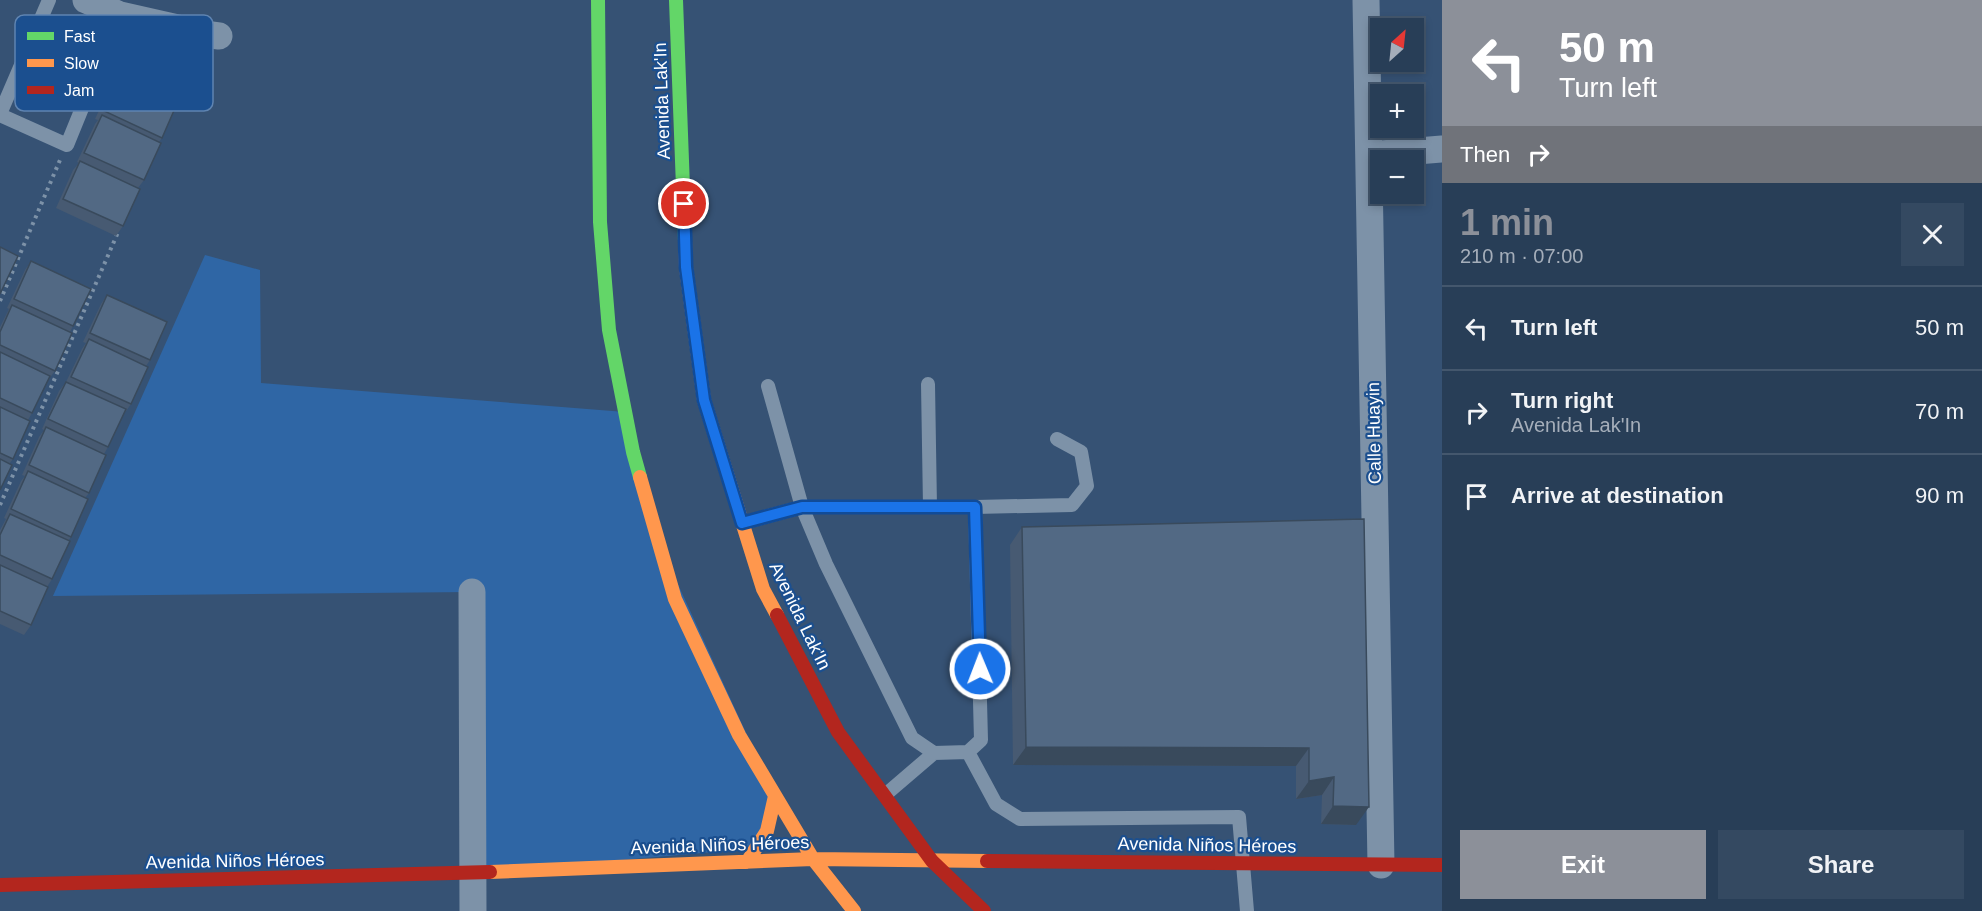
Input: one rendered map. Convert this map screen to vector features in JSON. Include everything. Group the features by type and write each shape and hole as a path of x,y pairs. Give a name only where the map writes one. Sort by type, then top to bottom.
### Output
{"main road":[{"path":"598,0 600,222 609,330 633,452 675,598 739,735 813,859 854,911"},
{"name":"Avenida Lak'In","path":"676,0 688,279 704,400 763,589 838,732 932,861 984,911"},
{"path":"747,862 765,838 773,815 775,796"},
{"name":"Avenida Niños Héroes","path":"0,885 473,873 813,859 1442,865"}],"street":[{"path":"86,0 120,15"},
{"name":"Calle Huayin","path":"1366,0 1381,865"},
{"path":"1369,154 1442,150"},
{"path":"472,592 472,911"}],"lane":[{"path":"43,15 49,0"},
{"path":"15,79 0,114 67,145 81,111"},
{"path":"928,384 930,507"},
{"path":"768,386 802,507 826,564 912,738 934,753 968,752 981,740 975,507"},
{"path":"742,523 802,507 1072,505 1087,486 1082,452 1057,439"},
{"path":"968,752 996,804 1020,819 1239,817 1246,911"},
{"path":"885,795 934,753"}],"path":[{"path":"0,301 67,145"},
{"path":"0,505 123,220"}],"shaded area":[{"path":"205,255 260,270 261,383 625,412 659,543 775,796 759,848 473,873 472,592 53,596"}],"building":[{"path":"104,111 174,111 162,138"},
{"path":"102,115 161,143 144,180 84,153"},
{"path":"80,161 140,189 123,226 63,199"},
{"path":"0,247 18,256 0,294"},
{"path":"31,261 91,289 73,326 14,299"},
{"path":"107,295 167,322 150,360 90,333"},
{"path":"12,305 72,333 55,371 0,345 0,332"},
{"path":"89,339 148,367 131,404 71,377"},
{"path":"0,352 50,376 32,413 0,398"},
{"path":"66,382 126,409 108,447 48,419"},
{"path":"0,407 30,421 13,459 0,453"},
{"path":"46,427 106,455 89,493 29,465"},
{"path":"0,459 12,465 0,490"},
{"path":"28,471 88,499 71,537 11,509"},
{"path":"10,514 70,541 52,579 0,555 0,535"},
{"path":"1364,519 1369,807 1333,806 1334,777 1309,781 1309,748 1026,747 1022,527"},
{"path":"0,565 48,587 31,625 0,611"}],"traffic: fast":[{"path":"598,0 600,222 609,330 640,477"},
{"path":"676,0 685,241"}],"traffic: slow":[{"path":"685,241 686,268 704,400 763,589 777,615"},
{"path":"640,477 675,599 739,735 813,859 854,911"},
{"path":"747,862 767,831 775,796"},
{"path":"490,872 813,859 987,861"}],"traffic: jam":[{"path":"777,615 838,732 932,861 984,911"},
{"path":"987,861 1442,865"},
{"path":"0,885 490,872"}],"route":[{"path":"684,204 686,267 704,400 742,523 802,507 975,507 980,669"}]}
